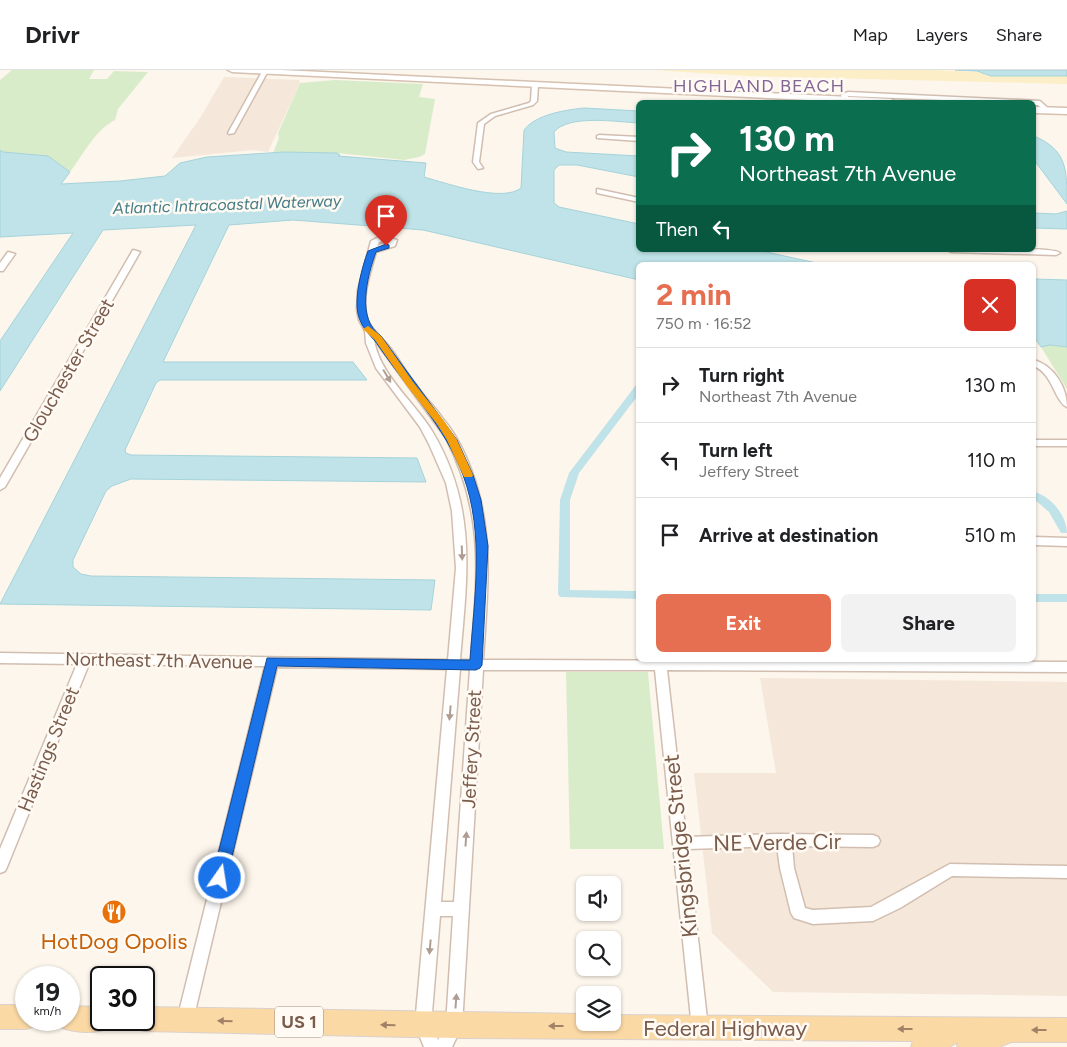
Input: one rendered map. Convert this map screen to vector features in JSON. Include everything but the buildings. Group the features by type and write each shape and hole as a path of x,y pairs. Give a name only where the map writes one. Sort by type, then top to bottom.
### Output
{"main road":[{"path":"232,70 535,85 782,100 845,100"},
{"path":"1036,110 1067,111"},
{"path":"0,1017 15,1018"},
{"name":"Federal Highway","path":"155,1019 448,1037 700,1028 962,1038"},
{"path":"924,1047 962,1038 1012,1030 1067,1030"}],"street":[{"path":"231,133 265,72"},
{"path":"480,168 476,162 483,121 493,115 531,104 534,101 535,85"},
{"path":"845,100 844,95 848,94 948,100"},
{"path":"1036,103 1040,103 1046,110"},
{"path":"598,137 636,139"},
{"path":"600,191 636,199"},
{"name":"Jeffery Street","path":"372,251 364,279 362,298 362,313 369,332 368,342 388,378 425,427 440,456 455,497 461,530 462,568 434,909 428,1036"},
{"name":"Glouchester Street","path":"0,487 136,252"},
{"path":"1021,252 1056,253"},
{"path":"0,269 11,254"},
{"name":"Jeffery Street","path":"369,332 378,338 389,352 452,440 468,475 476,500 481,528 483,566 462,909 448,1037"},
{"path":"1037,364 1048,372 1067,404"},
{"path":"1036,443 1067,443"},
{"path":"461,530 481,528"},
{"path":"1036,542 1067,542"},
{"name":"Northeast 7th Avenue","path":"0,658 476,665 660,662 1067,668"},
{"name":"Hastings Street","path":"0,866 85,659"},
{"path":"186,1020 272,662"},
{"name":"Kingsbridge Street","path":"660,662 700,1028"},
{"path":"784,840 787,868 799,913 813,917 872,914 895,903 917,888 950,870 1067,872"},
{"name":"NE Verde Cir","path":"682,843 784,840 873,841"},
{"path":"434,909 462,909"}],"shaded area":[{"path":"224,77 299,80 300,83 268,152 253,150 172,158 200,118"},
{"path":"760,678 1067,682 1067,996 773,992 712,933 694,773 776,773"}],"green space":[{"path":"12,70 94,70 89,79 107,79 114,71 148,72 118,109 115,120 95,136 70,172 48,156 3,152 0,150 0,80"},
{"path":"335,80 423,84 419,97 435,99 425,154 404,160 337,153 273,153 279,138 278,133 300,83"},
{"path":"1050,345 1067,347 1067,389 1041,347"},
{"path":"566,672 648,672 664,849 570,849"}],"sand":[{"path":"653,70 933,70 1067,76 1067,84 747,76"}],"water":[{"path":"955,70 1067,70 1067,76 991,76 977,71"},
{"name":"Atlantic Intracoastal Waterway","path":"584,108 636,111 636,123 582,121 561,126 554,132 555,148 566,152 636,156 636,176 577,165 559,165 554,170 554,203 559,207 636,223 636,252 766,252 812,262 636,262 636,279 423,230 293,220 229,225 163,362 353,362 367,380 160,380 156,383 125,450 126,453 131,455 417,458 426,482 131,479 112,486 106,491 73,560 73,567 81,574 91,576 435,580 431,610 0,604 196,225 103,230 0,391 0,341 73,233 0,237 0,150 3,152 48,156 70,172 61,184 120,181 165,176 180,163 207,157 284,152 337,153 340,155 338,156 426,163 424,177 459,187 488,193 501,193 512,192 521,188 524,130 536,120 569,110"},
{"path":"1036,137 1053,148 1063,162 1067,204 1036,163"},
{"path":"1067,211 1067,229 1036,228 1036,213 1056,214"},
{"path":"1036,279 1067,280 1067,347 1050,345 1041,347 1036,340"}],"waterway":[{"path":"636,391 574,473 565,500 564,594 636,595"},
{"path":"1036,496 1052,510 1065,530"},
{"path":"1036,598 1067,598"}],"slow traffic":[{"path":"368,329 369,332 378,338 410,384 441,423 452,440 468,475"}],"place":[{"name":"HotDog Opolis","path":"114,912"}],"district":[{"name":"HIGHLAND BEACH","path":"759,86"}],"route":[{"path":"220,878 272,662 476,665 483,546 480,518 468,475 452,440 441,423 410,384 378,338 369,332 362,313 363,285 372,251 386,246"}]}
